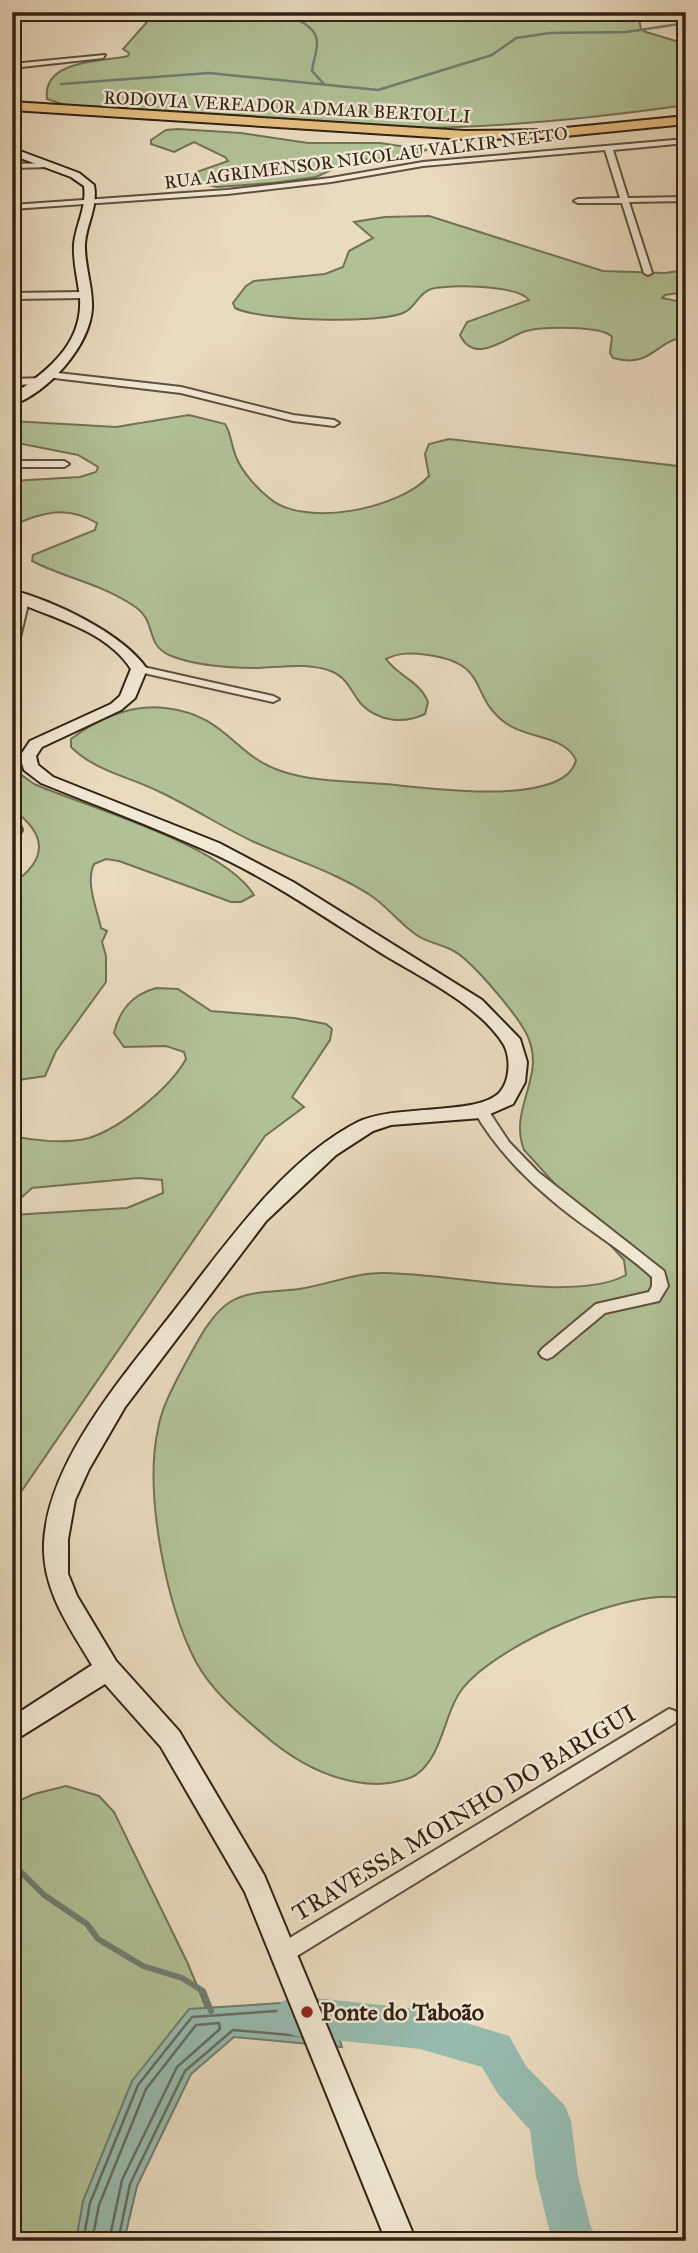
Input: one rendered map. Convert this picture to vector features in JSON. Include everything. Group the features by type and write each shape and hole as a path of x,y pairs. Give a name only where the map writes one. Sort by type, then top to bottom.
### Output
{"highway":[{"name":"RODOVIA VEREADOR ADMAR BERTOLLI","path":"12,106 438,135 545,134 686,120"}],"main road":[{"path":"12,151 75,175 89,185 93,203 80,242 85,295 84,320 75,345 46,378 12,401"},
{"path":"18,597 104,637 123,649 135,660 139,669 127,698 116,706 36,744 27,756 30,767 47,780 212,847 287,886 476,1004 513,1044 518,1062 516,1082 506,1100 481,1111 390,1118 366,1126 329,1150 259,1216 117,1401 79,1465 64,1500 56,1539 56,1574 67,1601 107,1669 170,1739 255,1884 285,1951 321,2051 401,2241"},
{"path":"12,1731 107,1669"}],"street":[{"path":"12,66 103,56"},
{"name":"RUA AGRIMENSOR NICOLAU VALKIR NETTO","path":"12,207 93,203 304,184 454,160 686,141"},
{"path":"608,147 627,199 648,273"},
{"path":"12,166 50,164"},
{"path":"578,201 686,199"},
{"path":"12,296 85,295"},
{"path":"12,382 46,378 181,390 293,418 334,423"},
{"path":"12,464 65,464"},
{"path":"12,650 18,597"},
{"path":"139,669 273,699"},
{"path":"12,819 16,830 12,838"},
{"path":"481,1111 494,1135 519,1163 659,1275 660,1286 654,1297 601,1308 547,1353"},
{"name":"TRAVESSA MOINHO DO BARIGUI","path":"285,1951 669,1717"}],"green space":[{"path":"150,12 497,12 556,20 639,19 641,29 646,32 686,44 686,105 529,123 372,128 68,106 47,99 48,86 54,76 64,69 128,56 129,53 123,49 147,22"},
{"path":"166,130 241,133 308,143 380,143 427,150 397,158 353,160 316,177 217,187 196,182 191,174 228,161 225,157 194,142 174,152 151,144 151,140"},
{"path":"429,216 603,271 665,273 686,270 686,292 665,295 662,298 686,303 686,337 667,343 636,360 613,358 610,353 612,337 597,330 585,329 526,331 491,347 474,348 466,344 460,335 467,322 529,300 511,291 482,287 452,286 431,289 403,313 369,319 292,318 268,316 235,308 233,303 246,286 254,281 325,274 343,267 349,251 373,238 354,222 385,217"},
{"path":"189,415 225,424 235,455 255,485 283,507 303,512 350,511 396,498 415,488 429,476 425,454 429,444 449,439 686,467 686,1599 662,1597 600,1609 534,1637 505,1654 480,1671 463,1688 426,1766 414,1776 386,1783 346,1780 302,1762 275,1744 226,1701 196,1662 175,1611 160,1548 156,1516 154,1455 160,1420 169,1396 210,1322 230,1302 246,1295 299,1289 382,1273 543,1287 575,1287 603,1283 626,1275 624,1260 524,1150 520,1120 533,1066 528,1037 494,990 471,965 452,950 418,936 376,899 357,887 254,842 160,792 102,768 71,747 71,739 115,714 140,708 165,708 203,719 217,727 253,757 284,772 321,779 458,791 520,790 547,785 566,775 576,760 563,746 507,724 487,703 471,673 448,659 411,654 386,659 420,689 428,702 425,714 392,720 368,710 342,678 324,669 306,666 225,667 190,662 169,655 156,645 146,619 134,606 109,592 32,561 33,555 95,530 97,523 75,514 54,512 12,526 12,481 80,477 96,472 98,467 78,455 12,442 12,421 116,427"},
{"path":"12,768 34,784 186,844 238,877 254,895 241,902 231,902 119,861 106,859 94,864 91,879 93,896 101,928 107,931 102,942 106,956 106,982 56,1051 45,1076 12,1081 12,884 33,865 39,846 32,828 12,809"},
{"path":"156,988 178,989 211,1011 294,1018 326,1024 332,1029 330,1040 292,1097 304,1107 265,1136 12,1505 12,1215 127,1208 163,1193 162,1180 138,1178 32,1188 12,1206 12,1136 50,1141 89,1138 130,1116 169,1082 186,1059 184,1052 166,1046 124,1047 114,1033 128,1004"},
{"path":"66,1786 99,1796 114,1812 188,1964 221,2044 161,2095 116,2241 12,2241 12,1804 34,1794"}],"water":[{"path":"327,2000 342,2047 234,2037 191,2074 137,2186 124,2241 76,2241 83,2201 132,2081 189,2009"}],"waterway":[{"path":"273,12 301,22 312,30 317,43 312,71 324,84"},
{"path":"61,84 209,73 378,90 492,55 516,38 550,33 626,32 686,23"},
{"path":"12,1863 44,1895 87,1924 98,1939 143,1966 182,1978 203,1991 211,2011"},
{"path":"295,2016 420,2029 495,2050 512,2080 550,2121 557,2176 571,2235 576,2241"}],"place":[{"name":"Ponte do Taboão","path":"307,2012"}]}
